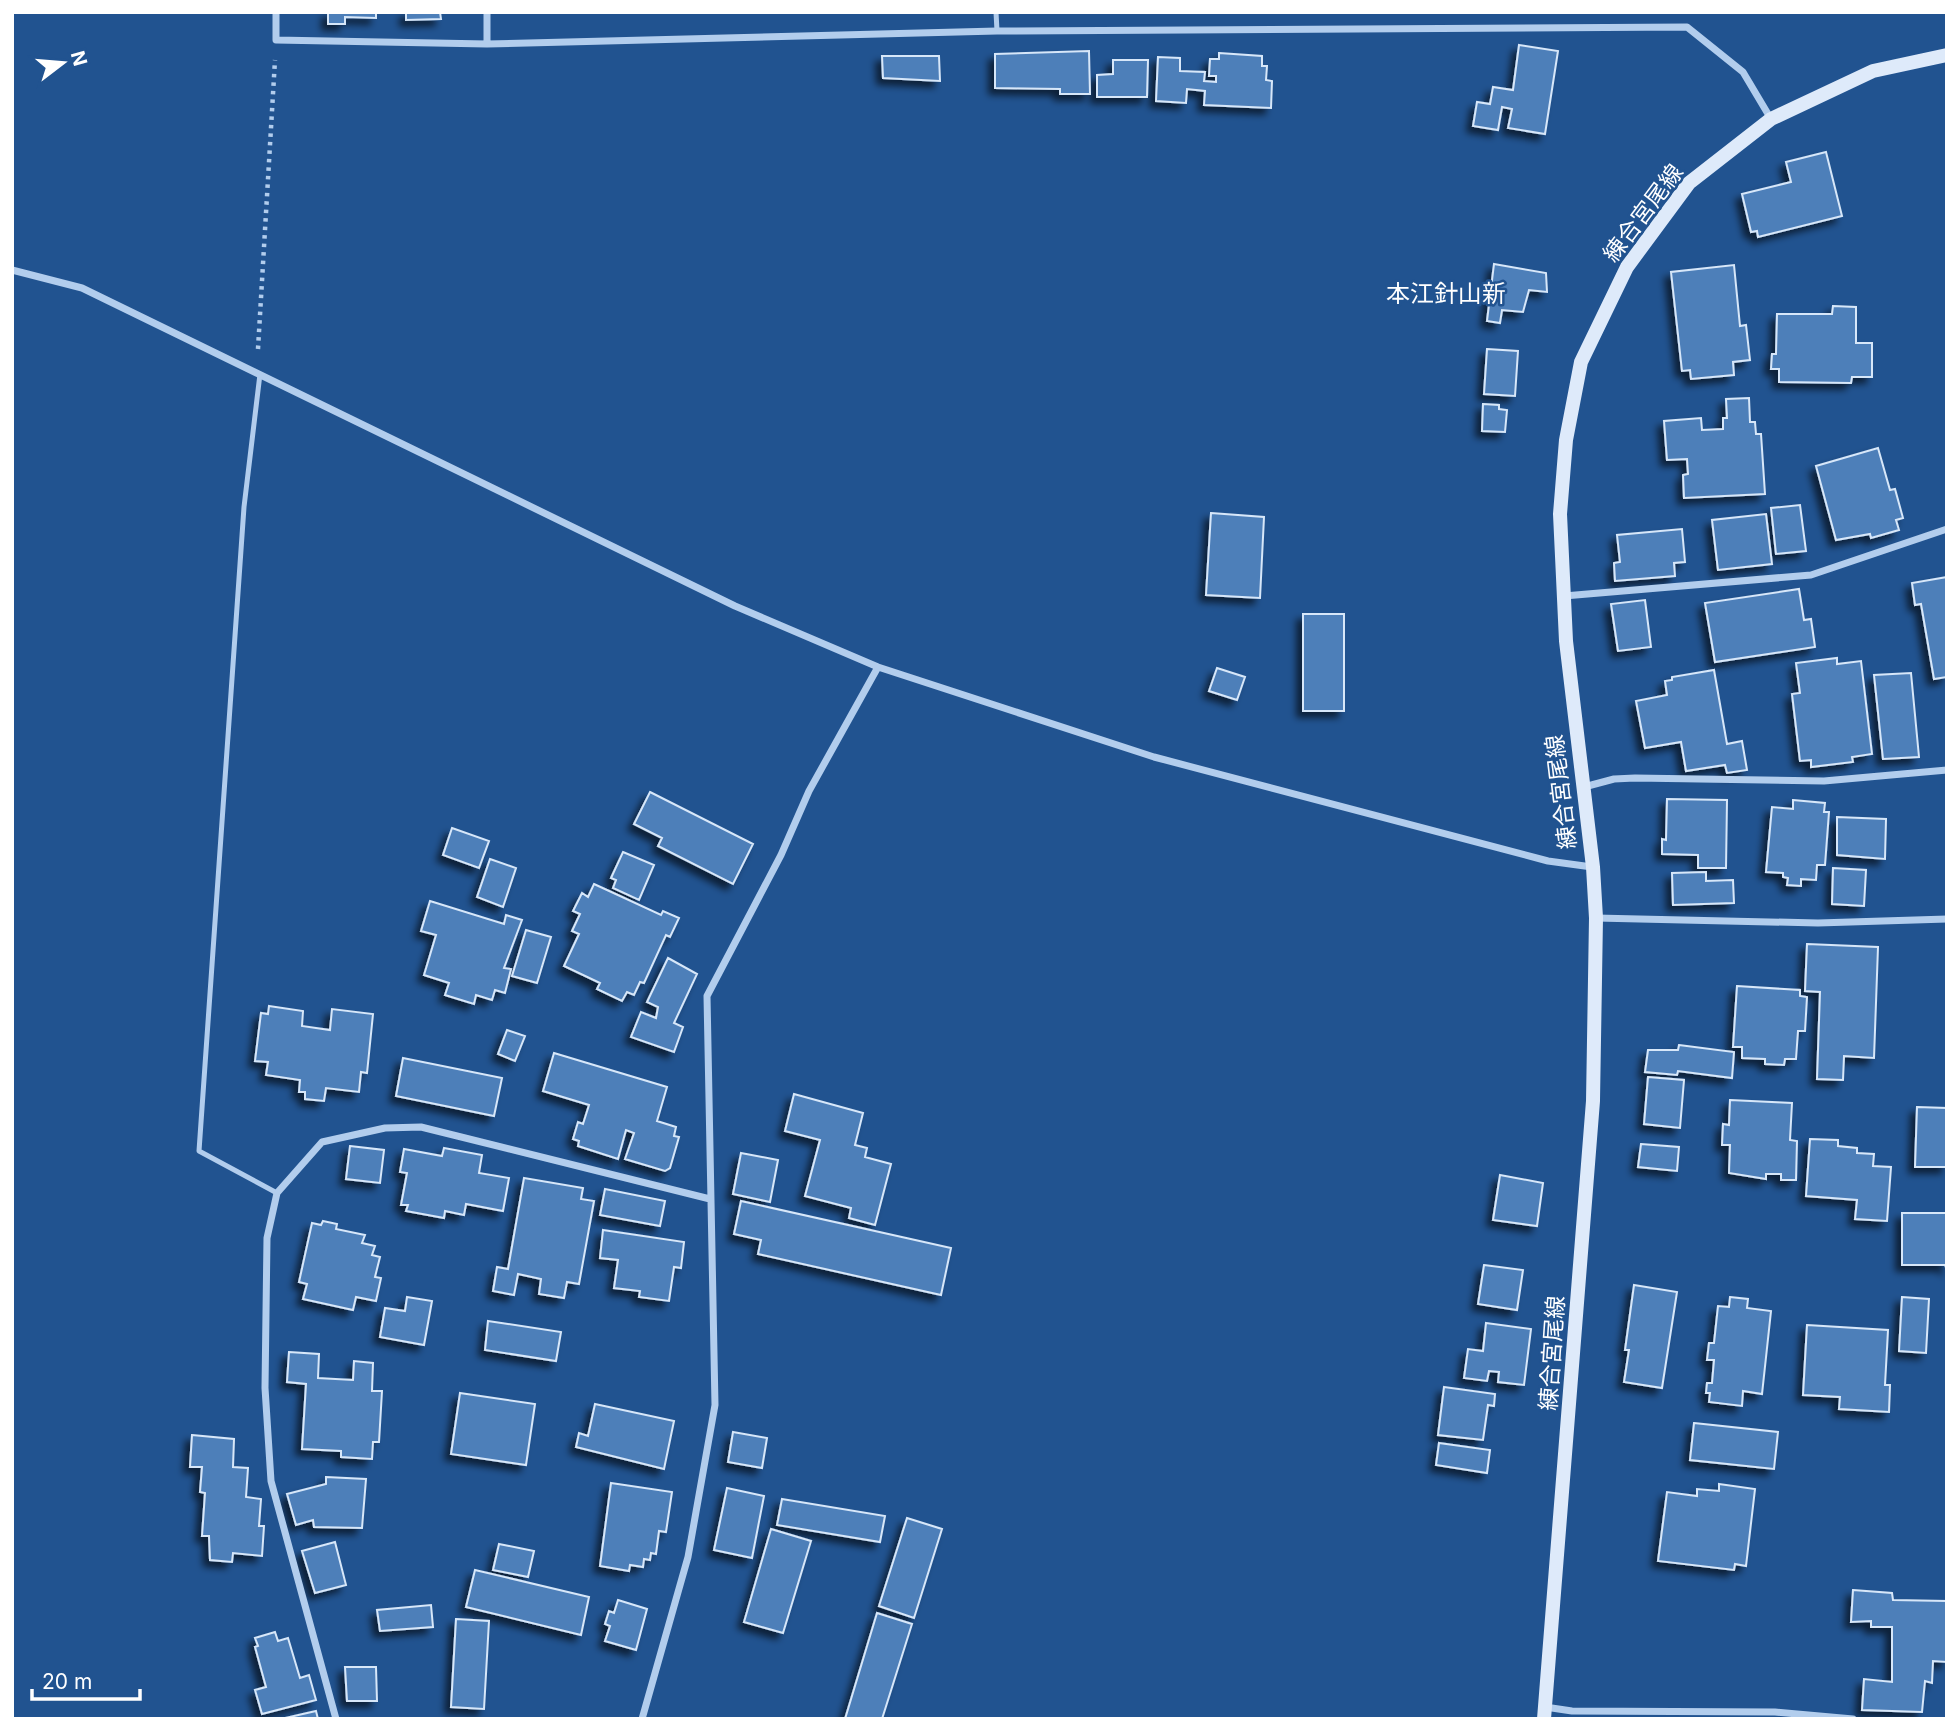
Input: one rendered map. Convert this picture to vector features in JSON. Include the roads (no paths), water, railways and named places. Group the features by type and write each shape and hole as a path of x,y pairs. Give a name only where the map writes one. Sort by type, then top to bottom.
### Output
{"main road":[{"name":"練合宮尾線","path":"1545,1713 1593,1101 1596,918 1593,867 1566,641 1560,514 1566,440 1581,362 1627,267 1689,183 1771,119 1873,71 1947,55"}],"street":[{"path":"276,12 276,40 487,44 997,31 1687,27 1743,72 1771,119"},
{"path":"487,12 487,44"},
{"path":"12,270 82,288 734,606 878,667 1181,764 1548,861 1593,867"},
{"path":"1564,596 1811,575 1947,529"},
{"path":"642,1719 688,1557 716,1405 707,996 781,855 809,791 878,667"},
{"path":"1584,787 1614,779 1635,778 1824,781 1947,770"},
{"path":"1596,918 1818,923 1947,919"},
{"path":"336,1719 271,1481 265,1388 267,1252 277,1192 321,1142 385,1128 421,1127 710,1199"},
{"path":"1545,1713 1774,1712 1853,1719"}],"lane":[{"path":"996,12 997,31"},
{"path":"260,374 244,507 199,1152 277,1192"}],"district":[{"name":"本江針山新","path":"1446,293"}]}
